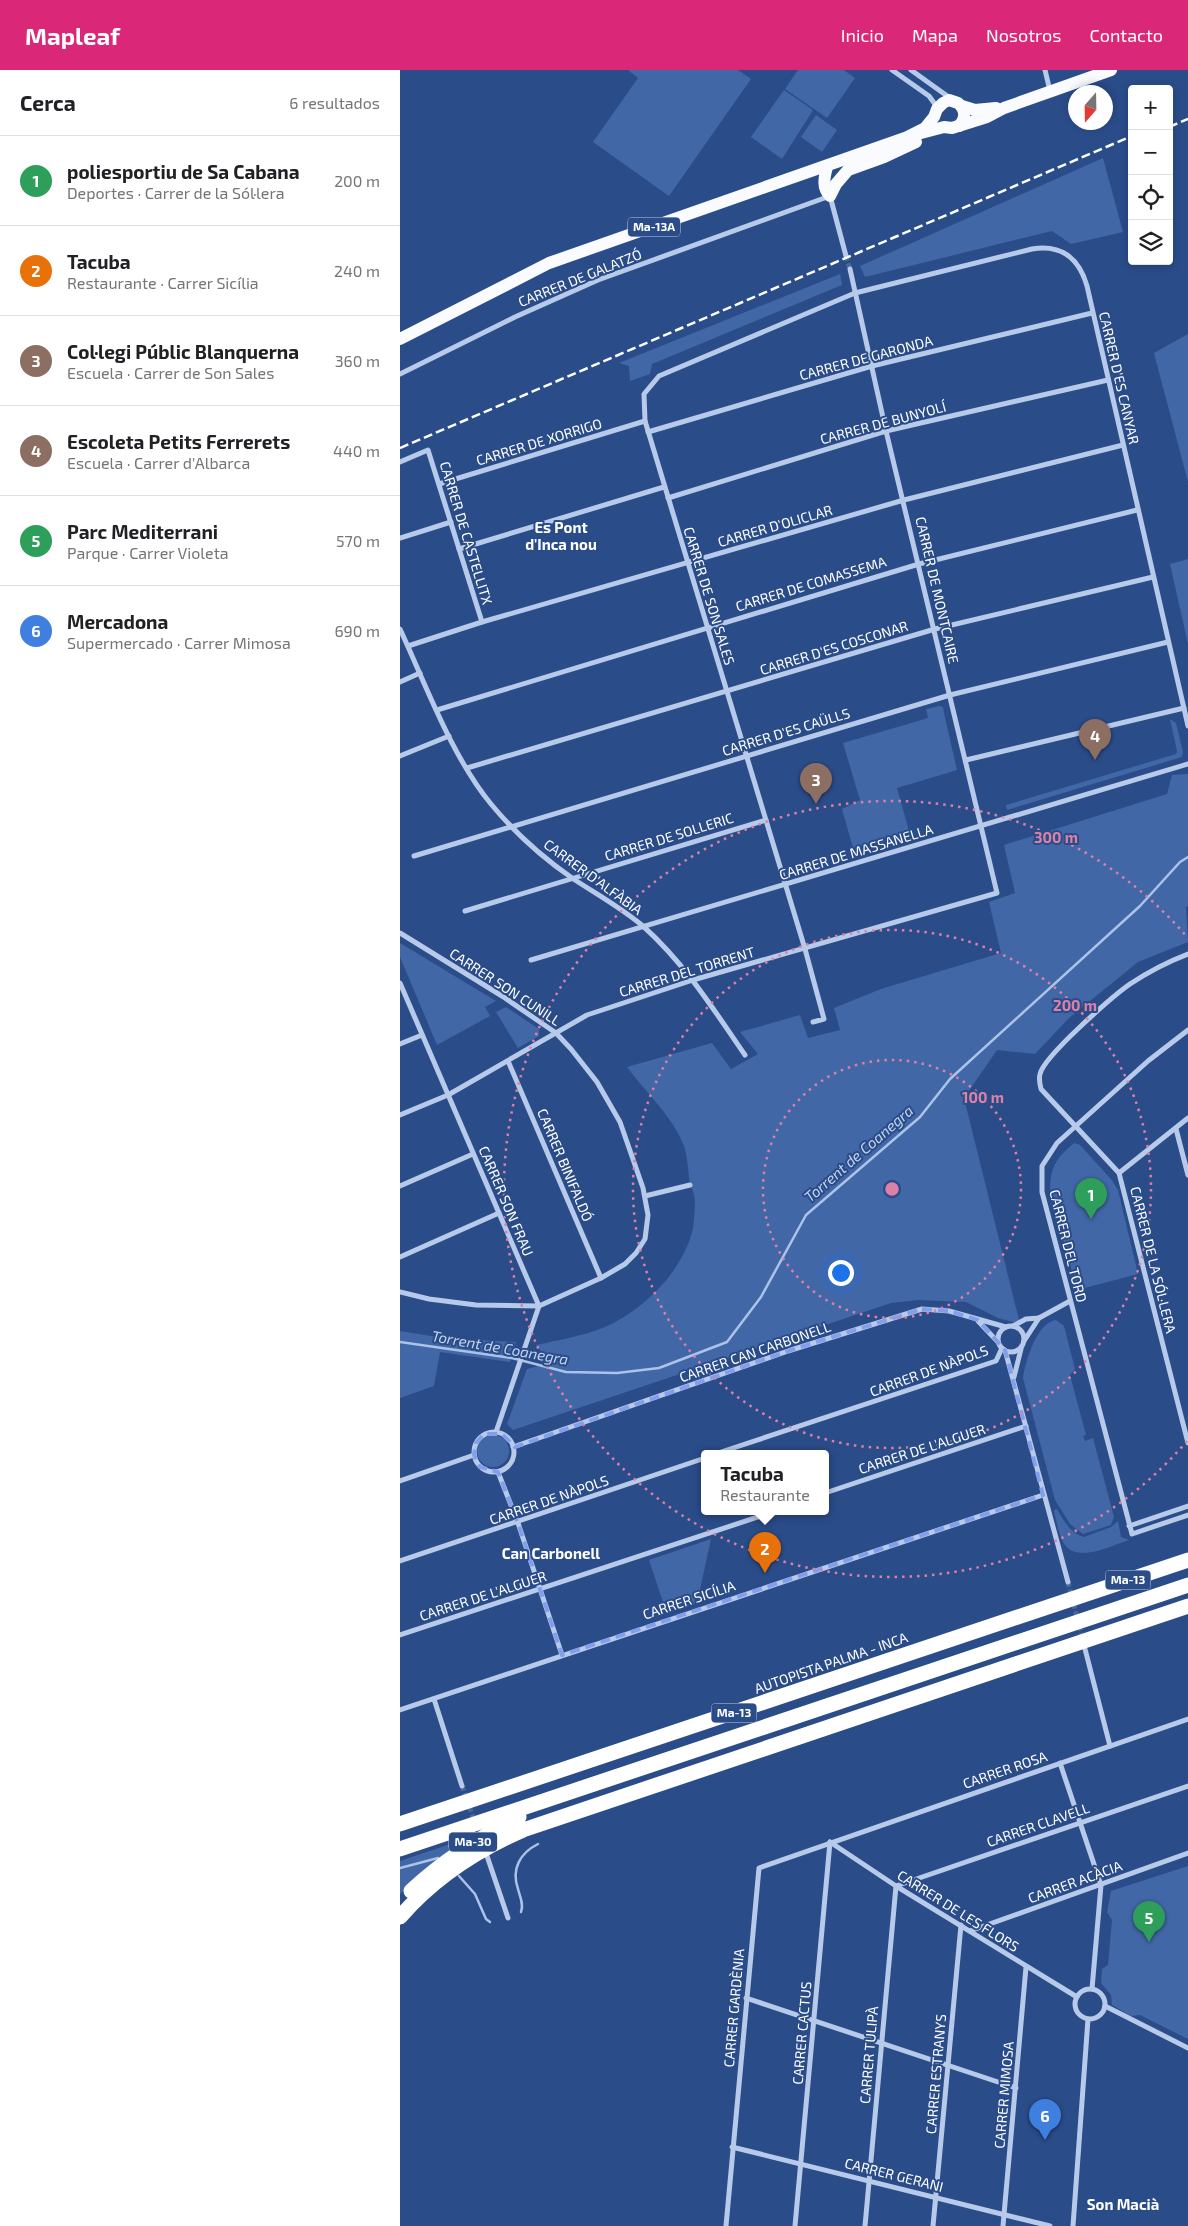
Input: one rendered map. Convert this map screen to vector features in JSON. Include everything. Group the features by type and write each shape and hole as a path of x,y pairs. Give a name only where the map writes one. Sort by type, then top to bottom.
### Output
{"highway":[{"name":"AUTOPISTA PALMA - INCA","path":"400,1824 1188,1560"},
{"name":"Ma-13","path":"400,1849 1188,1585"},
{"path":"400,1917 426,1891 452,1871 488,1847 523,1830 1188,1606"},
{"name":"Ma-30","path":"400,1902 433,1871 474,1841 556,1797"}],"main road":[{"name":"Ma-13A","path":"958,104 975,110 1004,108 1112,70"},
{"path":"828,194 848,170 884,157 950,127 964,117 958,104 946,101 924,128 917,133"},
{"name":"Ma-13A","path":"400,339 549,263 827,167 917,133 950,127 994,115 1004,108"},
{"path":"937,111 937,120 950,127"},
{"path":"827,167 824,182 828,194"},
{"path":"801,176 816,182 828,194"}],"street":[{"path":"892,70 931,97 937,111"},
{"path":"911,70 958,104"},
{"path":"1045,70 1050,92"},
{"path":"828,194 846,256"},
{"name":"CARRER DE GALATZÓ","path":"400,374 515,317 598,280 828,194"},
{"name":"CARRER D'ES CANYAR","path":"855,293 1044,247 1063,251 1084,274 1188,726"},
{"name":"CARRER DE MONTCAIRE","path":"850,269 886,431 998,893"},
{"name":"CARRER DE SON SALES","path":"813,1022 824,1019 805,949 648,432 645,421 644,394 659,376 855,293"},
{"name":"CARRER DE GARONDA","path":"648,432 872,366 1092,313"},
{"name":"CARRER DE BUNYOLÍ","path":"668,498 886,431 1108,380"},
{"name":"CARRER DE XORRIGO","path":"440,484 645,421"},
{"name":"CARRER D'OLICLAR","path":"408,646 482,622 904,500 1123,445"},
{"name":"CARRER DE CASTELLITX","path":"400,462 428,450 482,622"},
{"path":"459,549 664,487"},
{"name":"CARRER DE COMASSEMA","path":"437,710 919,564 1137,510"},
{"path":"400,538 451,522"},
{"name":"CARRER D'ES COSCONAR","path":"467,768 935,629 1153,577"},
{"name":"CARRER D'ALFÀBIA","path":"400,629 450,736 467,768 490,803 544,857 644,927 693,980 745,1055"},
{"name":"CARRER D'ES CAÜLLS","path":"414,856 950,696 1168,642"},
{"path":"400,682 420,673"},
{"path":"966,760 1184,708"},
{"path":"400,756 450,736"},
{"name":"CARRER DE MASSANELLA","path":"531,960 1188,764"},
{"name":"CARRER DE SOLLERIC","path":"464,911 766,820"},
{"name":"CARRER DEL TORRENT","path":"400,1115 448,1095 587,1015 693,980 998,893"},
{"name":"CARRER SON CUNILL","path":"400,934 502,996 556,1033 585,1066 608,1099 628,1143 645,1196 648,1221 645,1239 636,1253 625,1264 601,1278 539,1306 476,1305 429,1299 400,1292"},
{"name":"CARRER DE LA SÓL·LERA","path":"1188,954 1164,964 1128,985 1086,1021 1055,1052 1040,1073 1041,1089 1119,1173 1188,1443"},
{"name":"CARRER SON FRAU","path":"400,983 539,1306"},
{"name":"CARRER DEL TORD","path":"1129,1526 1042,1192 1042,1166 1057,1144 1148,1061 1188,1030"},
{"path":"400,1044 422,1035"},
{"name":"CARRER BINIFALDÓ","path":"508,1061 601,1278"},
{"path":"1119,1173 1188,1118"},
{"path":"1176,1129 1188,1176"},
{"path":"400,1186 473,1154"},
{"path":"645,1196 690,1186"},
{"path":"400,1257 499,1213"},
{"path":"978,1320 1006,1327 1013,1326 1026,1319 1039,1318 1070,1301"},
{"path":"496,1432 539,1306"},
{"name":"CARRER CAN CARBONELL","path":"513,1447 788,1351 894,1316 922,1309 949,1310 978,1320 998,1342"},
{"path":"1014,1377 1021,1348 1039,1318"},
{"path":"1013,1326 1022,1331 1024,1342"},
{"path":"1006,1327 1000,1332 998,1342 1004,1349 1014,1377 1043,1494 1068,1582"},
{"path":"1004,1349 1012,1352 1021,1348"},
{"name":"CARRER DE NÀPOLS","path":"727,1450 996,1361 1004,1349"},
{"name":"CARRER DE L'ALGUER","path":"829,1492 1026,1426"},
{"path":"490,1432 496,1432 507,1437 513,1447 512,1460 504,1469 498,1472 485,1470 480,1467 474,1455 474,1449 479,1438 490,1432"},
{"path":"400,1481 474,1455"},
{"name":"CARRER DE NÀPOLS","path":"400,1561 701,1459"},
{"path":"498,1472 518,1522 562,1655"},
{"name":"CARRER SICÍLIA","path":"400,1710 1043,1494"},
{"path":"1188,1506 1129,1526 1132,1534 1188,1515"},
{"name":"CARRER DE L'ALGUER","path":"400,1635 764,1515"},
{"path":"1085,1649 1110,1746"},
{"path":"434,1699 462,1786"},
{"name":"CARRER ROSA","path":"830,1842 1188,1719"},
{"path":"1060,1763 1101,1885 1092,1989"},
{"name":"CARRER CLAVELL","path":"896,1886 1188,1786"},
{"name":"CARRER DE LES FLORS","path":"830,1842 896,1886 1077,1997"},
{"name":"CARRER GARDÈNIA","path":"726,2226 759,1868 830,1842"},
{"name":"CARRER CACTUS","path":"795,2226 830,1842"},
{"name":"CARRER ACÀCIA","path":"970,1931 1188,1854"},
{"path":"487,1856 508,1918"},
{"name":"CARRER TULIPÀ","path":"865,2226 896,1886"},
{"name":"CARRER ESTRANYS","path":"933,2226 961,1925"},
{"name":"CARRER MIMOSA","path":"1003,2226 1026,1967"},
{"path":"1092,1989 1082,1992 1077,1997 1075,2001 1077,2012 1088,2019 1098,2017 1105,2006"},
{"path":"1092,1989 1102,1996 1105,2006 1188,2048"},
{"path":"746,1998 1016,2088"},
{"path":"1073,2226 1088,2019"},
{"name":"CARRER GERANI","path":"732,2146 1050,2226"}],"highlighted area":[{"path":"922,1309 949,1311 978,1320 1005,1350 1043,1495 562,1655 518,1523 498,1472 480,1467 474,1455 476,1443 484,1434 502,1434 515,1447 788,1351"}],"shaded area":[{"path":"628,70 738,70 751,79 669,196 593,142 638,78"},
{"path":"798,70 844,70 855,78 827,118 785,89"},
{"path":"784,90 813,110 782,159 751,137"},
{"path":"816,115 837,130 822,152 801,137"},
{"path":"1103,158 1123,232 1071,244 1052,231 865,277 860,266"},
{"path":"840,274 842,285 652,364 650,374 630,381 629,366 619,363"},
{"path":"1188,334 1188,482 1154,353"},
{"path":"1188,559 1188,644 1170,564"},
{"path":"943,707 957,770 897,788 909,831 853,848 842,809 860,800 843,743 928,718 926,709"},
{"path":"1170,719 1176,723 1183,752 1182,757 1007,810 1006,805 1176,754"},
{"path":"1188,774 1188,906 1186,907 1188,942 1138,962 1068,1019 1035,1054 997,1050 964,1098 1020,1324 998,1318 966,1302 918,1300 891,1303 513,1430 507,1424 527,1369 551,1363 536,1345 571,1338 620,1320 648,1299 660,1287 681,1259 688,1244 693,1228 695,1202 690,1185 684,1146 666,1114 627,1067 712,1043 731,1069 758,1054 740,1032 800,1015 808,1038 840,1030 834,1008 881,989 1001,953 989,902 1015,893 1004,845 1167,794 1172,775"},
{"path":"400,943 496,1001 485,1007 490,1016 437,1045 400,957"},
{"path":"506,1007 539,1029 539,1036 518,1048 496,1012"},
{"path":"1074,1143 1080,1145 1111,1179 1118,1190 1138,1274 1077,1290 1050,1192 1051,1176 1055,1164 1062,1154"},
{"path":"1056,1320 1064,1326 1075,1369 1070,1375 1086,1435 1083,1436 1085,1441 1093,1438 1114,1517 1111,1525 1083,1534 1070,1524 1055,1500 1023,1378 1029,1353 1038,1335 1049,1322"},
{"path":"400,1331 443,1338 516,1342 510,1362 440,1352 434,1386 400,1398"},
{"path":"493,1435 504,1440 509,1451 504,1462 493,1467 482,1462 477,1451 482,1440"},
{"path":"1057,1509 1068,1526 1079,1535 1084,1537 1111,1527 1118,1521 1121,1537 1129,1540 1093,1552 1075,1552 1068,1548 1062,1540 1054,1510"},
{"path":"711,1539 697,1603 667,1614 649,1560"},
{"path":"471,1837 428,1869 400,1894 400,1861"},
{"path":"1188,1866 1188,2039 1140,2015 1131,2016 1112,2005 1111,1995 1101,1983 1102,1969 1108,1965 1112,1920 1107,1912 1111,1891"}],"waterway":[{"name":"Torrent de Coanegra","path":"400,1342 512,1358 566,1372 617,1373 659,1368 727,1342 761,1297 806,1215 920,1117 950,1079 1140,906 1180,862 1188,857"},
{"path":"521,1912 522,1903 516,1882 517,1868 526,1852 538,1844"},
{"path":"400,1868 438,1858"},
{"path":"459,1876 475,1894 486,1919 490,1922"}],"tunnel":[{"path":"846,256 850,269"},
{"path":"1068,1582 1083,1640"},
{"path":"462,1786 475,1823"}],"railway":[{"path":"1173,125 1188,119"},
{"path":"400,448 1128,138"}],"place":[{"name":"Escoleta Petits Ferrerets","path":"1095,760"},
{"name":"Col·legi Públic Blanquerna","path":"816,804"},
{"name":"poliesportiu de Sa Cabana","path":"1091,1219"},
{"name":"Tacuba","path":"765,1573"},
{"name":"Parc Mediterrani","path":"1149,1942"},
{"name":"Mercadona","path":"1045,2140"}],"district":[{"name":"Es Pont d'Inca nou","path":"561,536"},
{"name":"Can Carbonell","path":"551,1554"},
{"name":"Son Macià","path":"1123,2205"}]}
